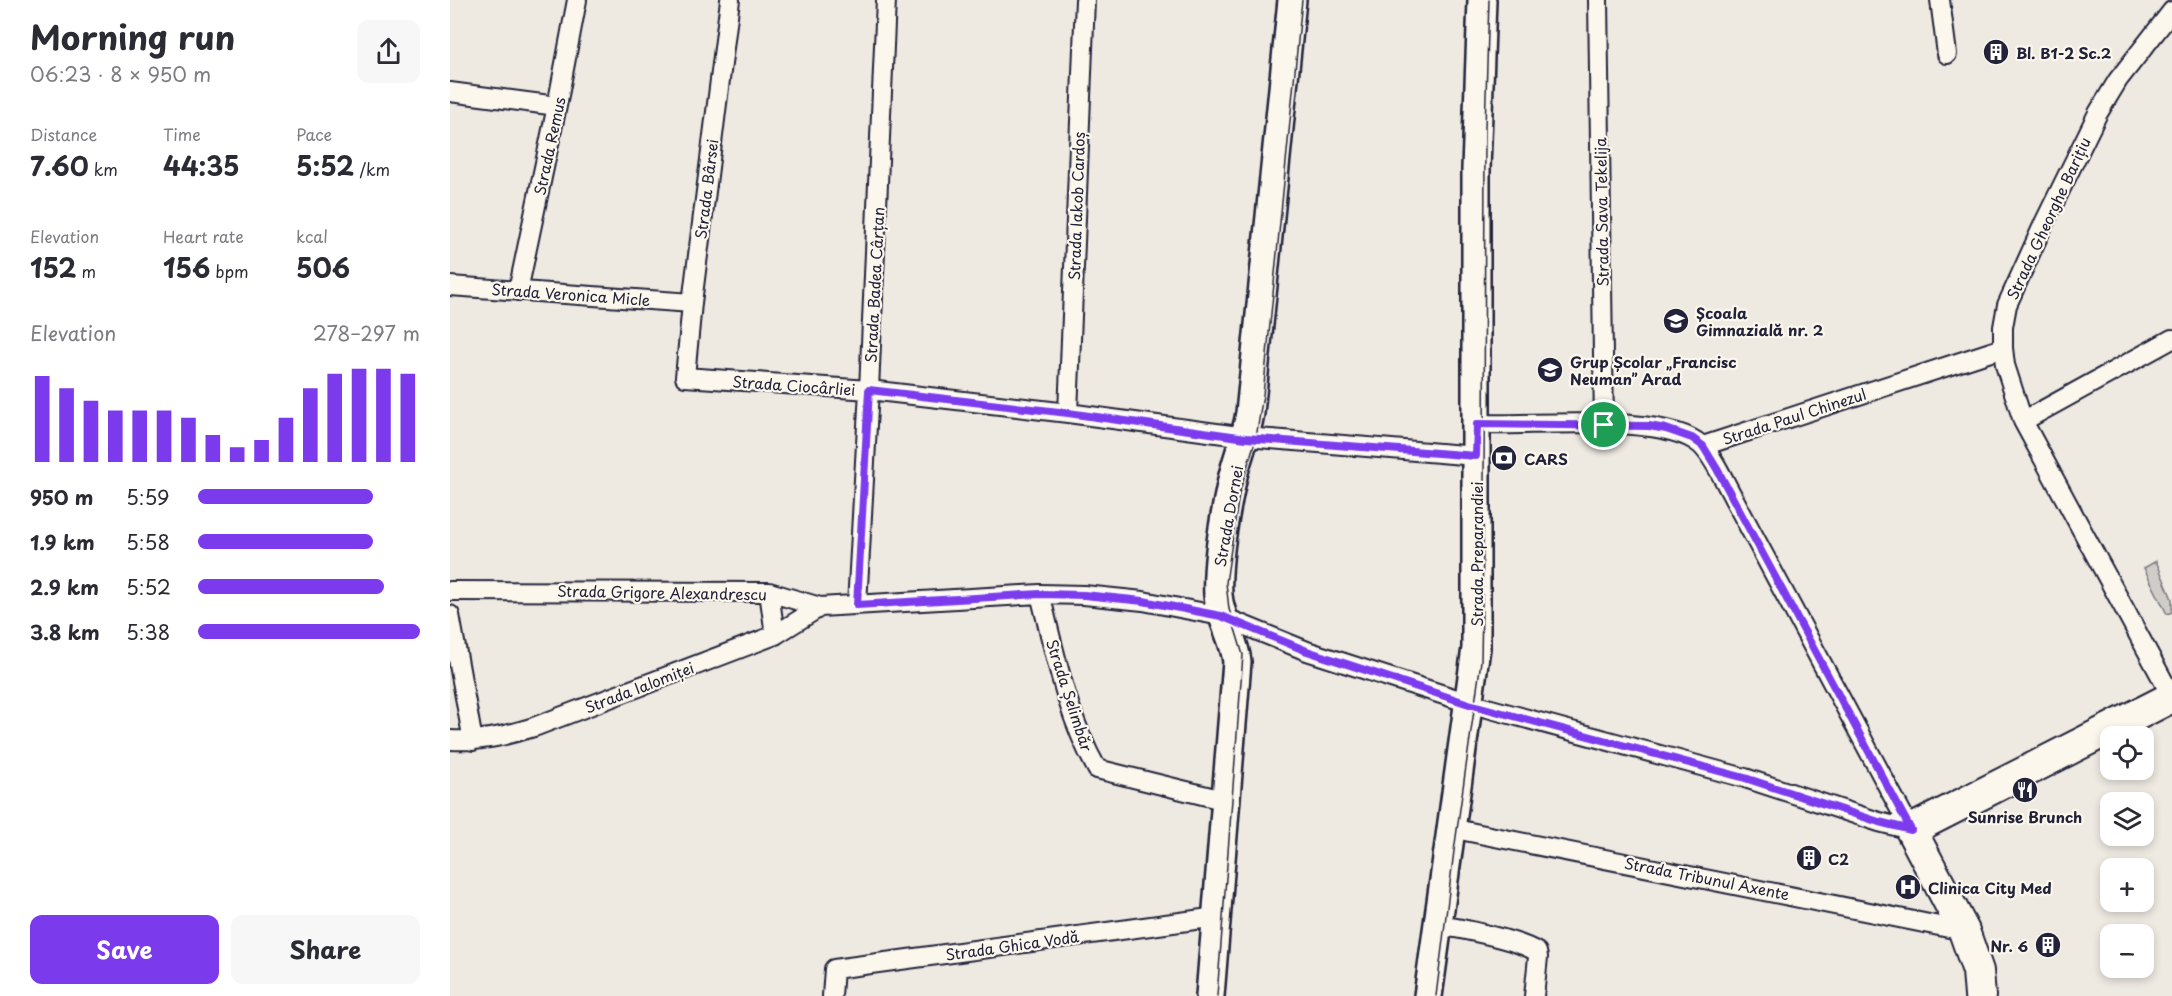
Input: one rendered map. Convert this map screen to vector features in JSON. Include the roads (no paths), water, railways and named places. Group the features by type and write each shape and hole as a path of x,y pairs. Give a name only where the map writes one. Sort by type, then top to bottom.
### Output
{"main road":[{"name":"Strada Dornei","path":"1210,996 1237,662 1235,648 1221,616 1218,575 1232,479 1246,438 1292,0"},
{"name":"Strada Preparandiei","path":"1428,996 1476,648 1476,169 1482,0"},
{"path":"1980,996 1978,971 1964,931 1911,830 2172,697"}],"street":[{"name":"Strada Remus","path":"518,291 577,0"},
{"name":"Strada Bârsei","path":"685,377 692,303 730,0"},
{"name":"Strada Badea Cârțan","path":"857,605 869,390 885,0"},
{"name":"Strada Iakob Cardoș","path":"1068,413 1085,0"},
{"name":"Strada Sava Tekelija","path":"1598,0 1604,425"},
{"path":"1940,0 1947,54"},
{"name":"Strada Gheorghe Barițiu","path":"2172,11 2118,80 2098,113 2007,305 2003,327 2005,365 2024,421 2172,697"},
{"path":"450,92 557,106"},
{"name":"Strada Veronica Micle","path":"450,285 692,303"},
{"path":"2024,421 2172,339"},
{"name":"Strada Paul Chinezul","path":"1477,424 1649,426 1692,438 1703,446 2003,348"},
{"name":"Strada Ciocârliei","path":"685,377 869,390 1068,413 1246,438 1476,456"},
{"path":"1703,446 1734,499 1911,830"},
{"name":"Strada Grigore Alexandrescu","path":"450,591 769,592 820,607 1040,594 1084,595 1143,601 1221,616 1307,651 1469,704 1745,778 1879,822 1911,830"},
{"path":"769,592 775,635"},
{"name":"Strada Șelimbăr","path":"1040,594 1065,687 1085,748 1097,769 1227,801"},
{"name":"Strada Ialomiței","path":"450,740 473,741 506,736 534,727 775,635 820,607"},
{"path":"450,615 473,741"},
{"name":"Strada Tribunul Axente","path":"1450,828 1964,931"},
{"name":"Strada Ghica Vodă","path":"832,996 834,969 1217,917"},
{"path":"1437,925 1454,927 1503,940 1537,952 1533,996"}],"tram line":[{"path":"1217,996 1243,655 1229,609 1226,583 1239,494 1256,438 1263,395 1302,0"},
{"path":"1436,996 1481,661 1485,128 1489,0"}],"place":[{"name":"Bl. B1-2 Sc.2","path":"1996,52"},
{"name":"Școala Gimnazială nr. 2","path":"1676,321"},
{"name":"Grup Școlar „Francisc Neuman” Arad","path":"1550,370"},
{"name":"CARS","path":"1504,458"},
{"name":"Sunrise Brunch","path":"2025,790"},
{"name":"C2","path":"1809,858"},
{"name":"Clinica City Med","path":"1908,887"},
{"name":"Nr. 6","path":"2048,945"}]}
